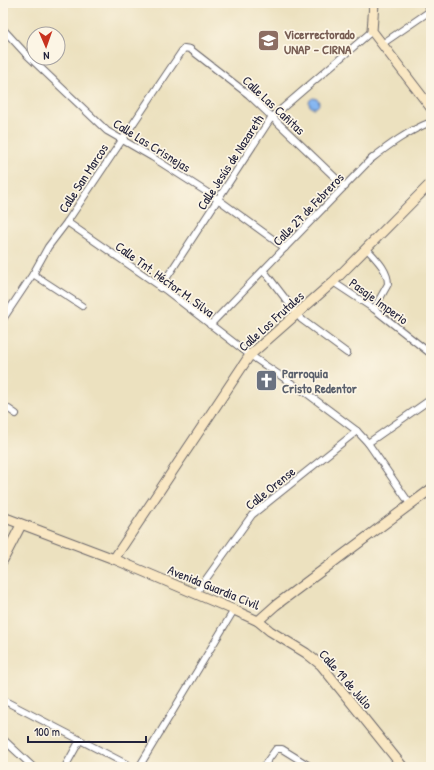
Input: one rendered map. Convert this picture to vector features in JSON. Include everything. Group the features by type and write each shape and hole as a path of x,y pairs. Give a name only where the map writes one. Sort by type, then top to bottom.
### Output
{"street":[{"path":"374,3 372,31 431,108"},
{"path":"382,44 431,12 427,3"},
{"name":"Calle Las Crisnejas","path":"3,29 107,131 147,154 218,200 286,248"},
{"name":"Calle Jesús de Nazareth","path":"160,288 271,118 372,31"},
{"name":"Calle Las Cañitas","path":"182,49 186,47 249,95 271,118 346,187"},
{"name":"Calle San Marcos","path":"3,319 33,274 48,247 67,222 182,49"},
{"name":"Calle 27 de Febreros","path":"210,325 346,187 370,160 391,144 417,128 431,122"},
{"name":"Calle Los Frutales","path":"114,560 250,355 333,282 431,183"},
{"name":"Calle Tnt. Héctor M. Silva","path":"67,222 166,291 250,355 309,395 357,431 368,443 410,504"},
{"path":"367,249 383,268 388,280 388,284 374,309"},
{"path":"264,271 301,318 346,353"},
{"path":"33,274 82,306"},
{"name":"Pasaje Imperio","path":"333,282 374,309 431,354"},
{"path":"368,443 431,399"},
{"path":"3,406 16,414"},
{"name":"Calle Orense","path":"196,594 252,515 357,431"},
{"name":"Avenida Guardia Civil","path":"3,516 114,560 258,621 276,605 431,489"},
{"path":"3,560 21,524"},
{"path":"139,767 234,610"},
{"name":"Calle 19 de Julio","path":"258,621 270,631 306,653 320,665 403,767"},
{"path":"3,700 132,767"},
{"path":"3,739 33,767"},
{"path":"65,767 80,740"},
{"path":"263,767 276,749 282,749 311,767"}],"water":[{"path":"314,98 319,103 314,108 309,103"}],"place":[{"name":"Vicerrectorado UNAP - CIRNA","path":"269,41"},
{"name":"Parroquia Cristo Redentor","path":"266,380"}]}
